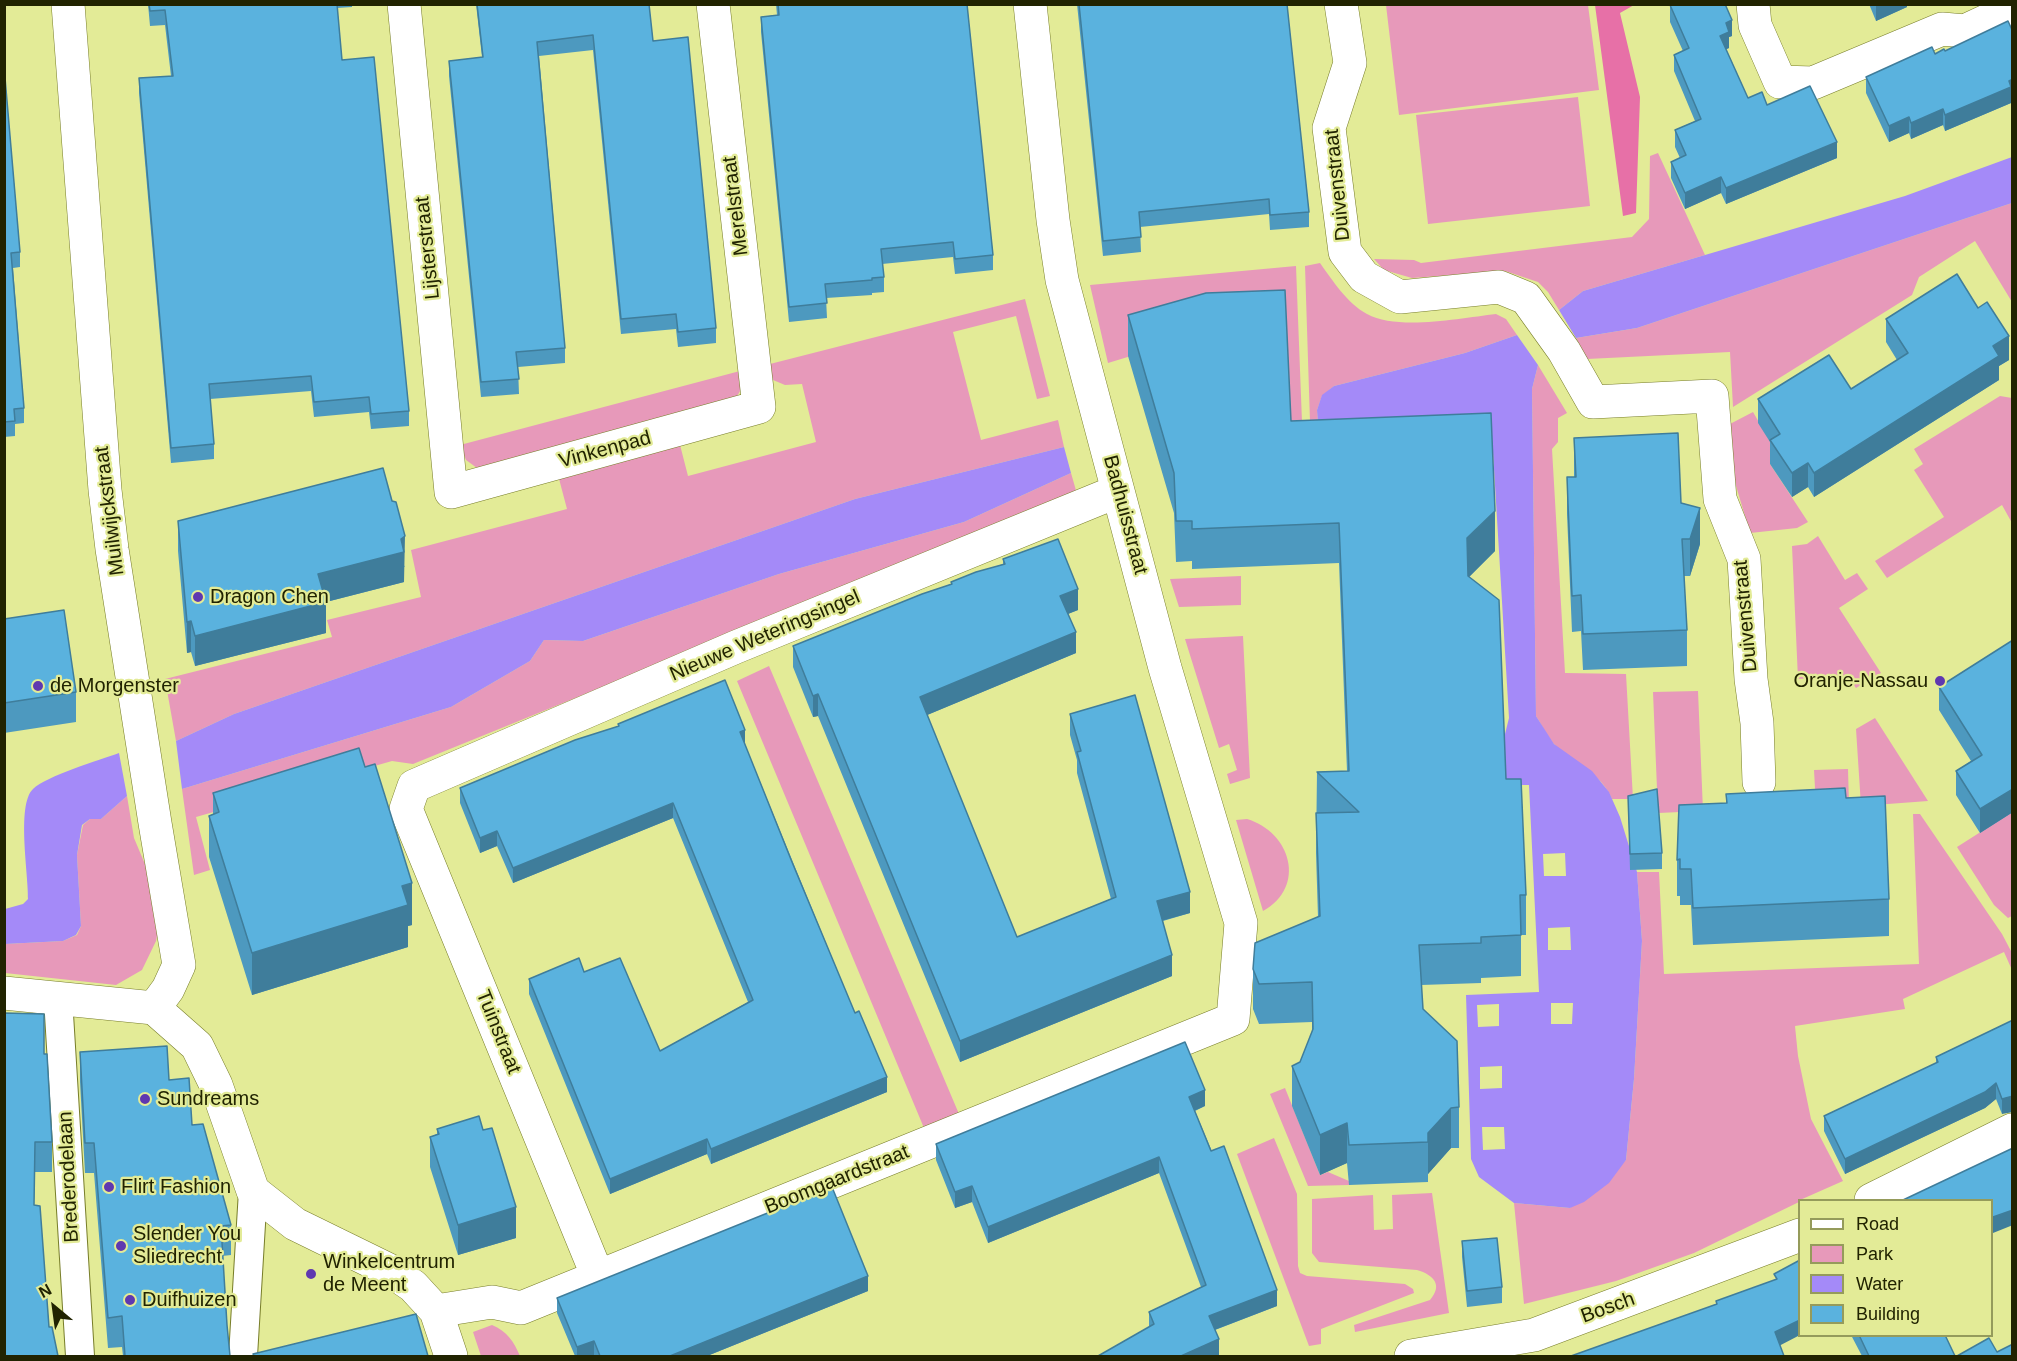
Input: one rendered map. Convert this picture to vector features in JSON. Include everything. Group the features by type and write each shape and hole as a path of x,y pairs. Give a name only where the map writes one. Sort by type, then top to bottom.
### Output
{"street":[{"name":"Muilwijckstraat","path":"68,4 105,490 154,823 179,965 168,988 154,1008"},
{"name":"Lijsterstraat","path":"404,4 451,492"},
{"name":"Merelstraat","path":"712,4 759,407"},
{"name":"Badhuisstraat","path":"1030,4 1053,220 1062,280 1165,668 1241,923 1233,1019"},
{"name":"Duivenstraat","path":"1341,4 1350,63 1329,128 1345,252 1364,277 1400,297 1499,287 1526,298 1564,351 1593,402 1712,396 1720,499 1744,559 1760,782"},
{"path":"1753,4 1755,24 1779,82 1813,83 1941,17 1965,31 2013,9"},
{"name":"Vinkenpad","path":"451,492 759,407"},
{"name":"Nieuwe Weteringsingel","path":"414,786 736,646 1118,491"},
{"name":"Tuinstraat","path":"414,786 406,809 598,1277"},
{"path":"4,993 154,1008 197,1046 216,1085 253,1191 255,1356"},
{"name":"Brederodelaan","path":"58,998 80,1356"},
{"name":"Boomgaardstraat","path":"436,1311 492,1302 521,1308 1233,1019"},
{"path":"1873,1199 2013,1130"},
{"path":"253,1191 295,1224 391,1271 413,1286 436,1311 451,1356"},
{"name":"Bosch","path":"1411,1356 1534,1335 1798,1236"},
{"path":"402,1320 436,1311"}],"green space":[{"path":"1386,5 1588,5 1599,90 1399,115"},
{"path":"1578,97 1590,206 1428,224 1416,115"},
{"path":"1658,153 1705,255 1583,291 1559,310 1548,292 1538,282 1505,271 1412,278 1384,270 1374,259 1414,260 1421,263 1632,237 1649,219 1650,156"},
{"path":"2012,203 2012,302 1975,241 1919,277 1912,295 1733,407 1730,352 1587,359 1576,338 1637,328"},
{"path":"1320,263 1353,304 1367,314 1380,319 1412,323 1496,314 1506,319 1517,335 1465,353 1334,386 1322,396 1317,410 1320,452 1311,453 1305,266"},
{"path":"1296,266 1304,474 1190,338 1108,363 1090,285"},
{"path":"1025,299 1050,396 1037,399 1016,316 953,332 981,440 1058,420 1064,447 855,499 234,714 176,741 165,679 332,637 327,620 421,597 411,550 567,509 558,475 679,441 688,476 816,442 802,384 785,385 773,380 766,365"},
{"path":"1538,365 1567,413 1558,418 1558,442 1552,449 1565,673 1626,674 1633,799 1612,799 1601,781 1554,744 1536,716 1532,389"},
{"path":"740,371 741,388 731,403 477,468 466,460 460,445"},
{"path":"2000,396 2012,398 2012,523 2002,505 1887,578 1875,561 1944,517 1914,470 1923,464 1914,449"},
{"path":"1753,412 1771,443 1770,464 1808,522 1797,528 1750,533 1731,469 1730,424"},
{"path":"1071,473 1077,494 413,764 392,761 196,817 210,870 194,875 182,789 451,707 530,661 544,640 583,641 779,574 964,522"},
{"path":"1818,536 1845,580 1857,573 1868,589 1839,608 1881,673 1856,688 1847,676 1798,679 1792,546 1807,544"},
{"path":"1241,576 1241,605 1179,607 1170,579"},
{"path":"1243,636 1250,778 1230,784 1227,774 1237,770 1229,744 1219,748 1185,639"},
{"path":"769,666 959,1114 924,1128 737,681"},
{"path":"1698,691 1703,811 1658,813 1653,692"},
{"path":"1875,718 1928,801 1861,806 1856,729"},
{"path":"1848,769 1849,805 1816,806 1814,770"},
{"path":"127,796 134,838 163,907 156,941 142,970 116,985 5,973 5,944 63,941 77,935 81,926 77,855 83,825 90,819 101,819"},
{"path":"2012,812 2012,916 2008,918 1994,905 1957,847"},
{"path":"1913,814 1920,814 2002,934 2012,953 2012,970 2004,952 1903,999 1905,1009 1795,1026 1798,1056 1811,1119 1843,1181 1798,1199 1798,1202 1694,1253 1616,1281 1524,1304 1514,1203 1570,1208 1626,1160 1634,1079 1642,941 1637,872 1659,872 1664,974 1919,964"},
{"path":"1247,819 1274,835 1283,847 1288,861 1289,875 1285,888 1277,901 1263,911 1236,820"},
{"path":"1285,1088 1320,1175 1328,1172 1349,1181 1349,1185 1308,1186 1270,1094"},
{"path":"1274,1138 1297,1194 1300,1273 1307,1276 1405,1284 1413,1289 1414,1293 1321,1329 1321,1344 1309,1346 1237,1154"},
{"path":"1432,1193 1449,1313 1355,1332 1354,1325 1430,1300 1436,1290 1435,1281 1417,1270 1319,1262 1312,1253 1312,1199 1373,1195 1374,1230 1393,1229 1392,1195"},
{"path":"492,1325 502,1330 520,1356 481,1356 473,1332"}],"shaded area":[{"path":"1595,5 1634,5 1620,13 1640,97 1636,213 1623,216"}],"water":[{"path":"2012,157 2012,203 1637,328 1576,338 1559,310 1583,291 1905,196"},
{"path":"1517,335 1538,365 1532,389 1536,716 1554,744 1592,771 1609,792 1620,817 1637,872 1642,941 1634,1079 1626,1160 1609,1183 1584,1202 1570,1208 1514,1203 1479,1177 1471,1159 1466,995 1539,992 1529,785 1505,785 1504,738 1509,718 1493,452 1320,452 1317,410 1322,395 1334,386 1465,353","holes":["1565,853 1566,876 1544,876 1543,854","1570,927 1571,950 1548,950 1548,928","1551,1003 1573,1003 1572,1024 1551,1024","1499,1004 1499,1026 1478,1027 1477,1005","1502,1066 1502,1088 1480,1089 1480,1067","1482,1127 1504,1127 1505,1149 1483,1150"]},
{"path":"1064,447 1071,473 964,522 779,574 583,641 544,640 530,661 451,707 182,789 176,741 234,714 855,499"},
{"path":"119,753 127,796 101,819 90,819 82,825 77,855 81,926 76,935 63,941 5,944 5,909 23,904 28,899 24,825 28,797 33,789 49,779"}],"building":[{"path":"149,4 337,4 342,60 374,57 409,411 371,414 369,397 314,402 311,376 209,384 214,444 171,448 139,78 173,76 165,10 150,11"},
{"path":"477,4 649,4 653,41 688,37 716,328 678,332 676,314 621,319 593,35 537,42 565,348 516,352 519,379 481,382 449,61 483,57"},
{"path":"778,4 967,4 993,255 955,259 953,242 881,249 884,277 825,284 827,303 789,307 761,17 779,15"},
{"path":"1079,4 1287,4 1309,212 1270,215 1269,199 1139,212 1141,237 1103,241"},
{"path":"1725,4 1732,20 1726,23 1729,32 1720,36 1748,98 1762,92 1767,105 1810,86 1837,142 1726,188 1721,177 1685,193 1671,162 1686,155 1675,130 1701,119 1674,55 1689,48 1670,5"},
{"path":"2008,21 2013,32 2013,79 2009,81 2011,87 1945,115 1943,109 1911,123 1909,117 1889,126 1866,77 1932,47 1935,54 1944,49 1945,51"},
{"path":"4,66 20,252 11,253 24,408 14,409 15,421 4,422"},
{"path":"1957,274 1978,308 1987,302 2009,336 1993,346 1999,356 1814,473 1808,463 1792,473 1770,440 1780,434 1758,399 1829,355 1851,389 1908,353 1886,319"},
{"path":"1285,290 1291,421 1491,413 1495,511 1467,538 1468,576 1499,600 1506,779 1521,779 1526,895 1520,895 1521,935 1481,937 1481,943 1419,945 1423,1009 1457,1041 1459,1107 1451,1108 1428,1133 1428,1142 1349,1145 1347,1123 1320,1135 1292,1066 1300,1062 1313,1029 1312,982 1259,984 1253,969 1255,943 1320,916 1316,813 1359,812 1317,772 1349,771 1339,523 1192,529 1192,521 1176,521 1174,473 1128,315 1206,293"},
{"path":"1678,433 1681,503 1700,508 1690,539 1682,539 1687,630 1583,634 1581,595 1572,596 1567,477 1576,477 1574,438"},
{"path":"383,468 392,501 396,502 405,536 401,539 404,552 318,574 326,602 195,636 191,621 187,622 178,521"},
{"path":"1058,539 1078,589 1060,596 1076,632 920,697 1017,937 1116,897 1077,752 1081,751 1070,714 1135,695 1190,892 1157,901 1172,955 960,1041 818,694 813,696 793,646 952,584 951,582 976,572 1005,564 1003,559"},
{"name":"de Morgenster","path":"64,610 76,692 4,703 4,619"},
{"path":"2013,640 2013,789 1980,809 1956,771 1982,755 1939,687"},
{"path":"725,680 745,730 740,732 792,862 855,1013 859,1011 887,1077 711,1149 707,1139 610,1179 529,979 579,958 584,972 620,958 660,1051 753,1000 673,803 513,868 497,831 480,838 460,788 575,740 619,726 618,724"},
{"path":"359,748 365,767 375,764 385,796 412,883 402,886 408,905 252,953 209,816 219,812 213,793"},
{"path":"1845,788 1846,798 1885,796 1889,899 1693,908 1691,869 1680,869 1680,859 1677,860 1679,805 1727,803 1726,794"},
{"path":"1657,789 1662,853 1630,854 1628,796"},
{"path":"4,1013 44,1014 44,1054 47,1054 52,1142 35,1142 34,1205 40,1206 49,1327 52,1327 58,1356 4,1356"},
{"path":"2013,1020 2013,1096 2002,1099 1996,1083 1985,1092 1845,1159 1824,1116 1938,1062 1936,1057"},
{"path":"1185,1042 1205,1090 1189,1097 1211,1151 1224,1146 1277,1290 1209,1316 1219,1339 1181,1356 1098,1356 1154,1324 1149,1312 1206,1285 1159,1157 988,1227 972,1186 955,1192 936,1144"},
{"path":"167,1046 169,1080 189,1078 192,1125 203,1124 231,1225 221,1226 230,1356 125,1356 122,1316 108,1318 94,1143 85,1143 80,1052"},
{"path":"479,1116 483,1130 492,1128 516,1207 458,1225 430,1137 439,1134 437,1129"},
{"path":"2013,1148 2013,1210 1993,1217 1993,1199 1905,1199"},
{"path":"832,1187 868,1276 670,1356 600,1356 594,1341 577,1347 557,1298"},
{"path":"1497,1238 1502,1287 1467,1291 1462,1241"},
{"path":"1798,1261 1798,1321 1775,1332 1784,1356 1571,1356 1717,1304 1716,1301 1777,1279 1774,1274"},
{"path":"416,1314 428,1356 254,1356 253,1354"},
{"path":"1860,1337 1946,1337 1955,1356 1869,1356"},
{"path":"1989,1338 1997,1352 2013,1344 2013,1356 1957,1356"}],"place":[{"name":"Dragon Chen","path":"198,597"},
{"name":"Oranje-Nassau","path":"1940,681"},
{"name":"de Morgenster","path":"38,686"},
{"name":"Sundreams","path":"145,1099"},
{"name":"Flirt Fashion","path":"109,1187"},
{"name":"Slender You Sliedrecht","path":"121,1246"},
{"name":"Winkelcentrum de Meent","path":"311,1274"},
{"name":"Duifhuizen","path":"130,1300"}]}
